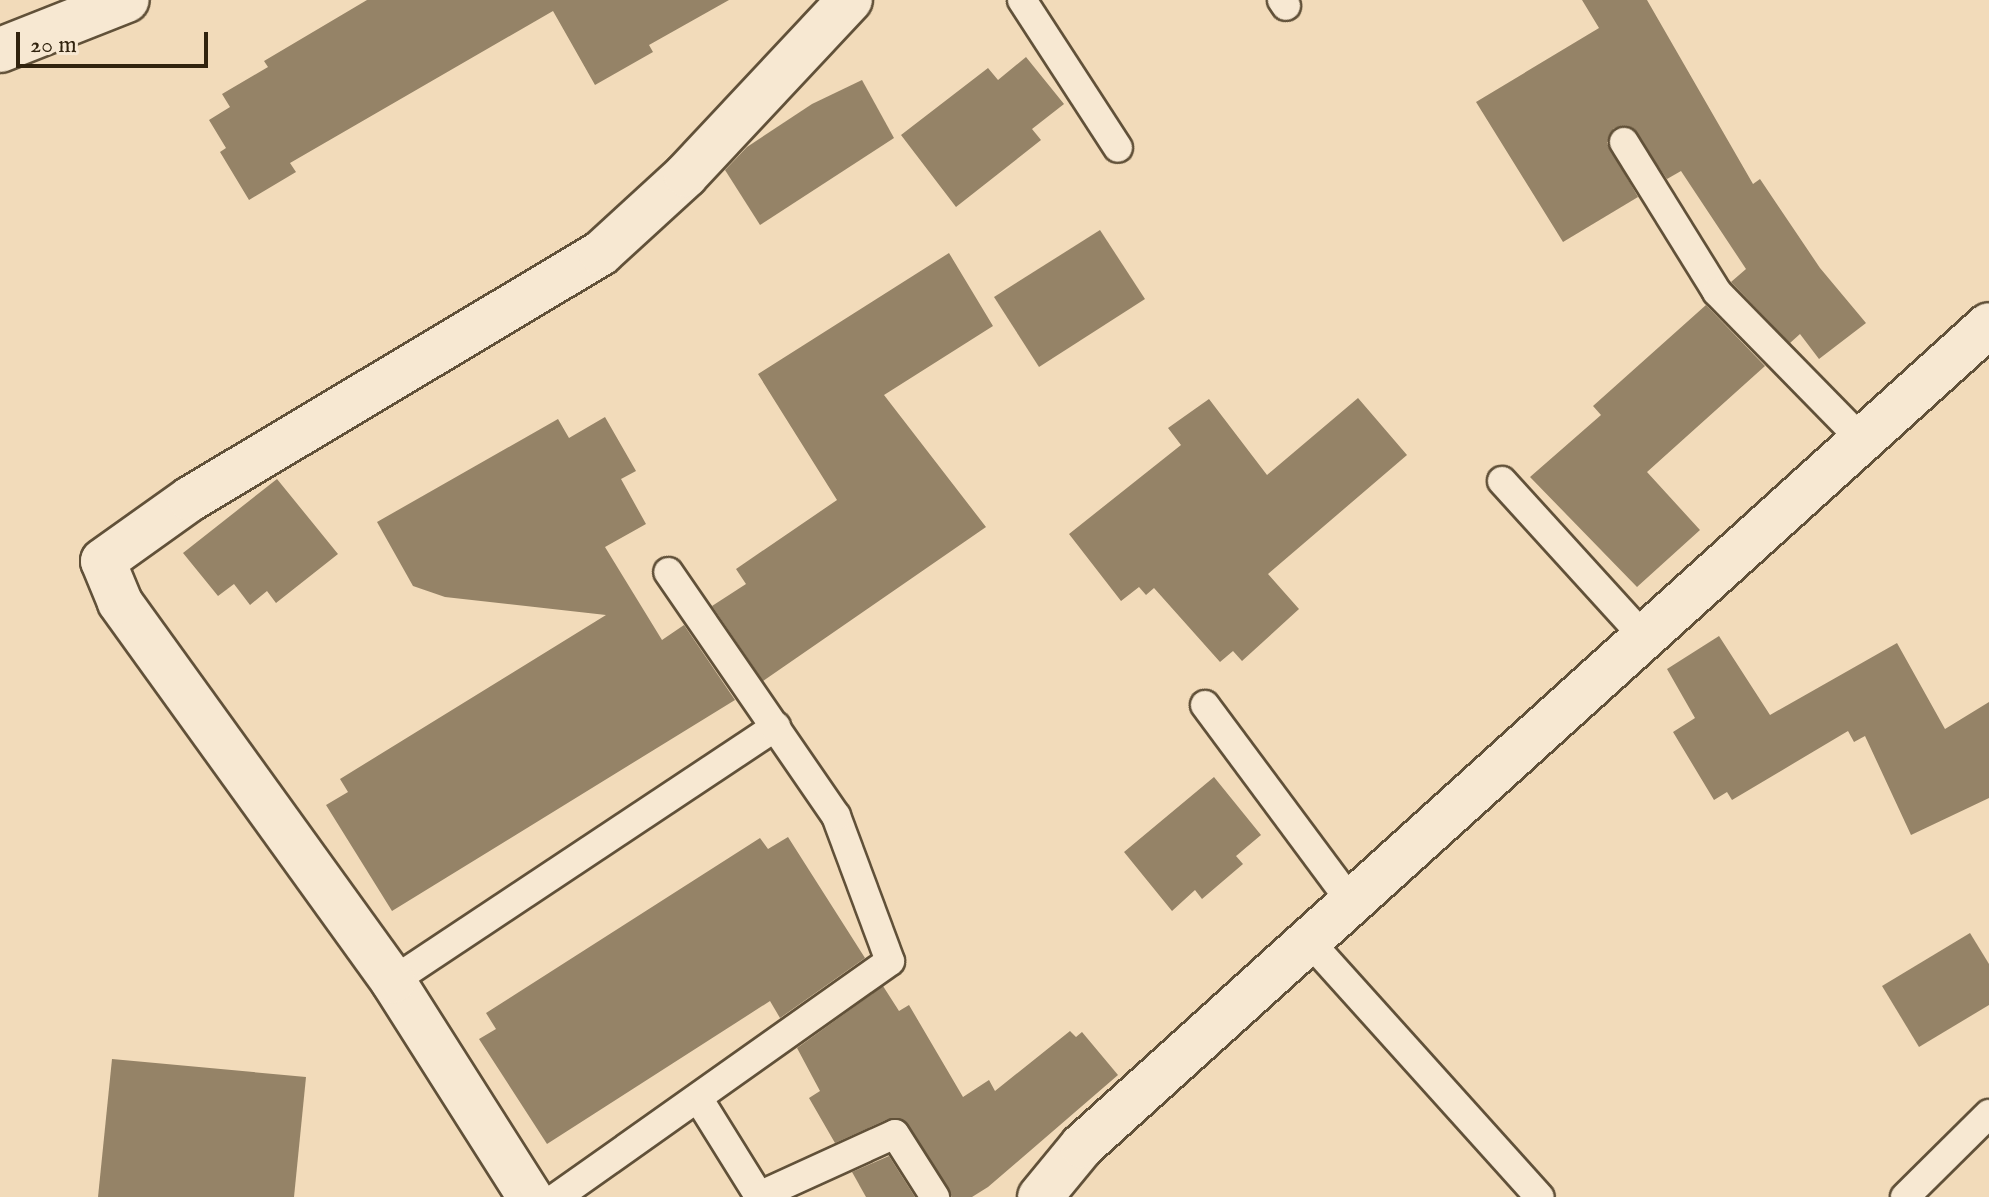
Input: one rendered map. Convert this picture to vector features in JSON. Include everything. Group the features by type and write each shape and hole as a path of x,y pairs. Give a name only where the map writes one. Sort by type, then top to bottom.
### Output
{"street":[{"path":"0,50 127,0"},
{"path":"530,1197 393,981 120,602 103,561 190,499 601,253 686,175 850,0"},
{"path":"1040,1197 1082,1146 1989,325"}],"lane":[{"path":"1022,0 1118,148"},
{"path":"1624,142 1717,292 1862,440"},
{"path":"1502,481 1645,638"},
{"path":"557,1197 890,961 836,816 668,572"},
{"path":"1205,705 1352,903"},
{"path":"393,981 776,727"},
{"path":"1310,942 1540,1197"},
{"path":"698,1098 759,1196 895,1134 935,1197"},
{"path":"1905,1197 1989,1114"}],"building":[{"path":"367,0 729,0 649,45 653,52 595,85 553,11 290,163 296,172 249,200 220,152 226,148 209,120 230,107 222,94 268,67 264,61"},
{"path":"1582,0 1647,0 1753,184 1760,179 1820,268 1866,323 1819,359 1800,334 1790,343 1731,282 1746,269 1681,171 1667,179 1631,127 1614,128 1607,143 1638,197 1563,242 1476,102 1599,28"},
{"path":"1026,57 1064,104 1032,129 1041,140 956,207 901,135 988,68 998,80"},
{"path":"862,80 894,138 760,225 725,170 747,147 812,104"},
{"path":"1100,230 1145,299 1039,367 994,297"},
{"path":"949,253 993,326 884,395 986,527 763,681 712,606 746,584 736,569 837,500 758,374"},
{"path":"1706,305 1765,366 1647,472 1700,530 1637,587 1530,477 1601,415 1593,406"},
{"path":"1358,398 1407,455 1268,574 1299,609 1242,661 1233,651 1220,662 1154,588 1146,595 1139,587 1121,601 1069,534 1181,445 1168,428 1209,399 1267,475"},
{"path":"605,417 636,471 621,479 646,524 605,547 662,640 684,625 735,700 392,911 326,805 348,792 340,779 606,615 445,597 413,586 377,522 558,419 569,438"},
{"path":"277,479 338,554 276,603 267,591 250,605 234,584 218,596 183,553"},
{"path":"1719,636 1770,715 1897,643 1945,729 1989,702 1989,798 1911,835 1865,736 1854,742 1848,731 1732,800 1727,792 1714,800 1673,732 1695,718 1667,669"},
{"path":"1214,777 1261,835 1236,856 1243,864 1202,899 1195,890 1172,911 1124,852"},
{"path":"788,837 865,958 780,1018 770,1001 547,1144 479,1039 496,1029 486,1013 760,838 768,849"},
{"path":"1970,933 1989,964 1989,1005 1919,1047 1882,986"},
{"path":"883,986 899,1011 909,1005 963,1097 989,1080 995,1091 1070,1031 1076,1037 1082,1032 1118,1075 988,1187 972,1197 952,1197 904,1120 888,1119 835,1143 809,1098 820,1091 797,1048"},
{"path":"112,1059 306,1077 294,1197 98,1197"},
{"path":"889,1156 915,1197 866,1197 852,1172"}]}
